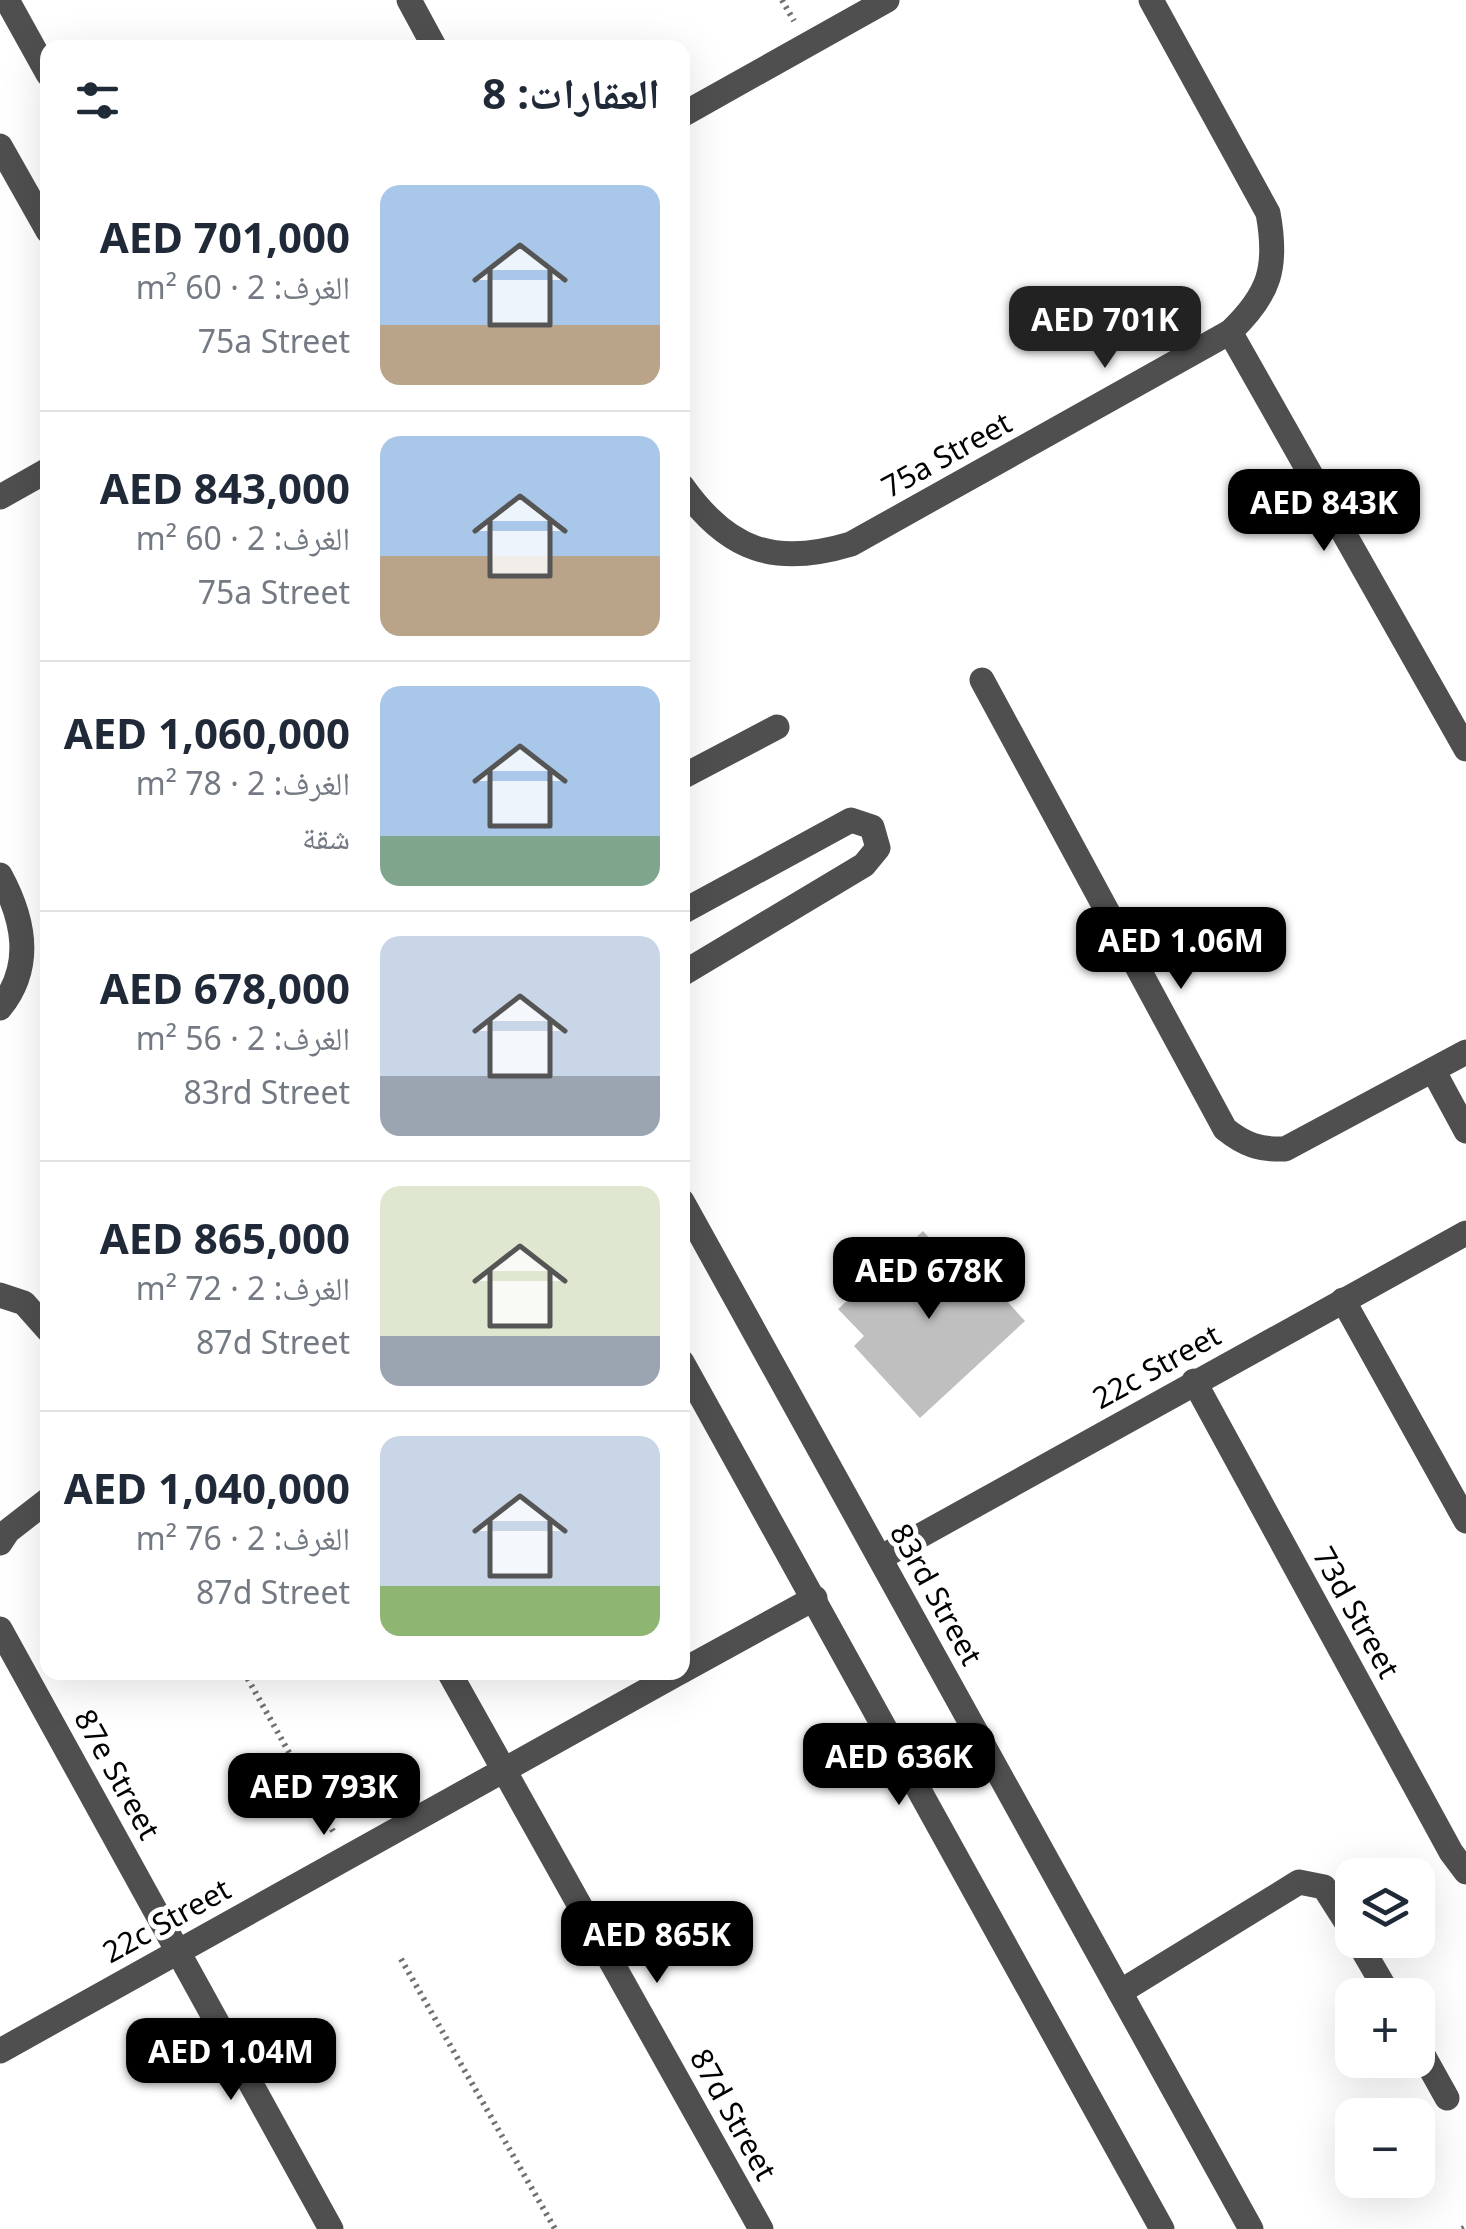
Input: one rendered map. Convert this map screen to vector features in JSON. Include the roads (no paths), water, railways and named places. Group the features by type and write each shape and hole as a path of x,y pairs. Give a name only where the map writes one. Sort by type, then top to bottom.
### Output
{"street":[{"path":"6,0 40,60"},
{"path":"408,0 430,40"},
{"path":"690,111 887,0"},
{"name":"75a Street","path":"690,497 706,518 738,542 775,555 814,556 852,544 1230,332 1254,309 1269,279 1274,246 1268,212 1152,0"},
{"path":"0,146 40,217"},
{"path":"1230,332 1466,749"},
{"path":"0,497 40,474"},
{"path":"982,680 1226,1130 1243,1143 1264,1150 1286,1149 1466,1052"},
{"path":"690,774 777,727"},
{"path":"690,908 852,820 872,827 877,837 878,848 864,865 690,969"},
{"path":"0,876 22,928 23,955 17,981 0,1008"},
{"path":"1432,1070 1466,1132"},
{"name":"83rd Street","path":"690,1215 1251,2229"},
{"name":"22c Street","path":"880,1558 1466,1233"},
{"path":"0,1295 24,1303 40,1321"},
{"path":"1344,1300 1466,1521"},
{"path":"690,1376 1162,2229"},
{"name":"73d Street","path":"1194,1381 1451,1852 1466,1872"},
{"path":"0,1544 8,1531 40,1506"},
{"name":"22c Street","path":"690,1667 815,1598"},
{"name":"87e Street","path":"0,1629 178,1950"},
{"path":"453,1680 504,1770"},
{"name":"22c Street","path":"0,2051 667,1680"},
{"name":"87d Street","path":"504,1770 761,2229"},
{"path":"1120,1992 1299,1882 1324,1887 1335,1904"},
{"path":"178,1950 331,2229"},
{"path":"1435,2076 1447,2098"}]}
